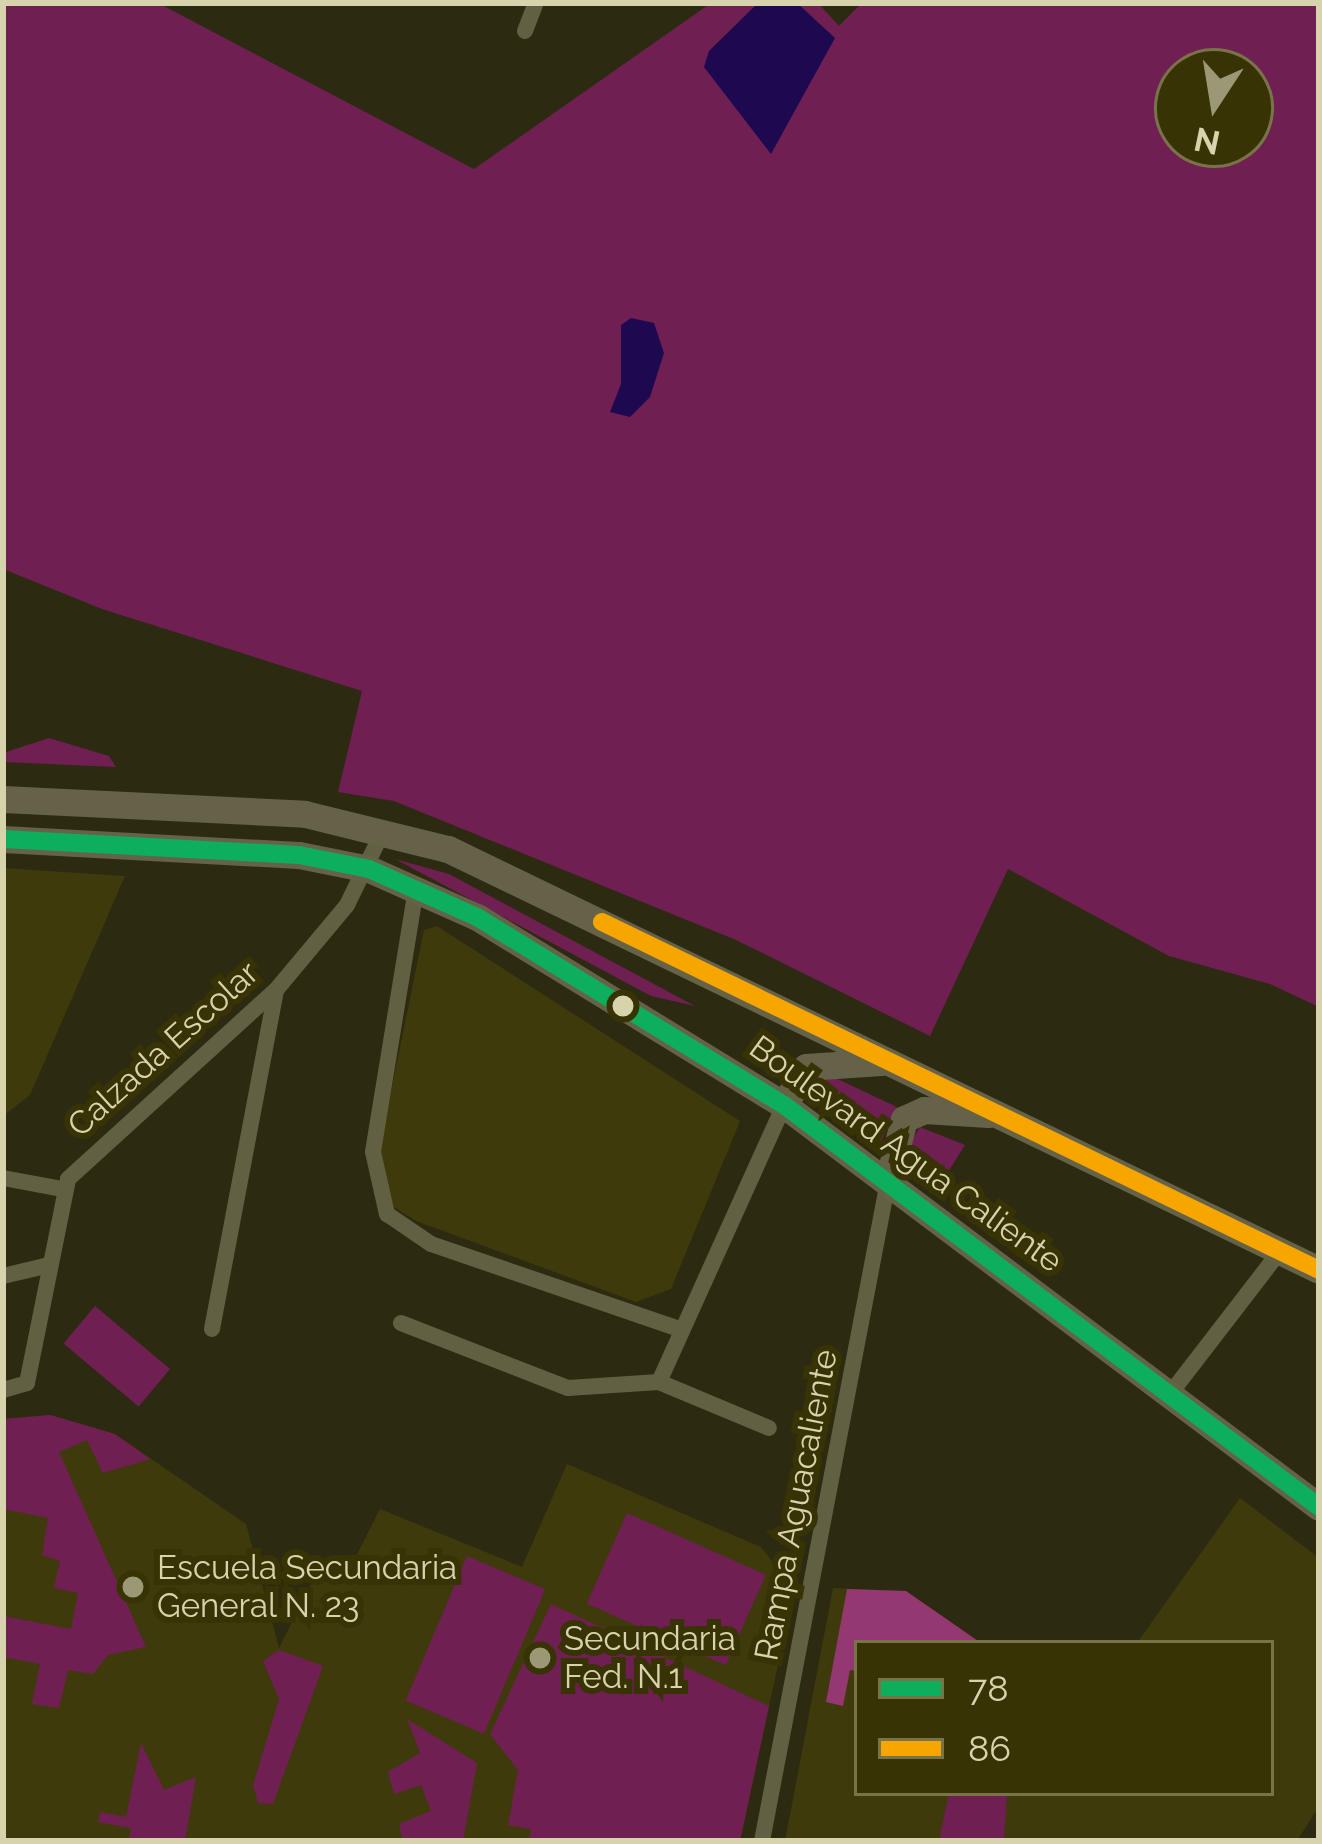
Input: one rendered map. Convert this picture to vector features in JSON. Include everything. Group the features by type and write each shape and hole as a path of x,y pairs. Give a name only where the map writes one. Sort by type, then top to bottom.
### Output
{"main road":[{"name":"Boulevard Agua Caliente","path":"3,799 305,814 384,828 448,849 902,1064 1319,1270"},
{"name":"Boulevard Agua Caliente","path":"3,839 244,850 369,869 416,889 552,961 784,1105 1319,1507"},
{"path":"784,1105 806,1067 824,1060 902,1064"},
{"path":"888,1181 904,1119 950,1109 1010,1117"}],"street":[{"path":"524,31 536,3"},
{"name":"Calzada Escolar","path":"63,1189 277,990 369,869 384,828"},
{"path":"416,889 373,1152 387,1214 430,1244 679,1329"},
{"path":"212,1328 277,990"},
{"path":"659,1382 784,1105"},
{"path":"3,1178 63,1189 27,1384 3,1390"},
{"name":"Rampa Aguacaliente","path":"762,1841 888,1181"},
{"path":"1170,1394 1280,1251"},
{"path":"3,1276 49,1265"},
{"path":"401,1323 568,1388 659,1382 769,1428"}],"shaded area":[{"path":"3,3 158,3 474,169 711,3 818,3 839,26 862,3 1319,3 1319,1007 1270,984 1169,956 1008,869 930,1036 736,940 394,801 338,792 362,691 102,609 3,569"},
{"path":"758,3 797,3 835,38 771,154 704,67 709,51"},
{"path":"631,318 654,323 664,353 650,397 630,417 610,412 621,384 621,325"},
{"path":"49,738 109,756 116,767 3,762 3,753"},
{"path":"395,859 449,874 695,1006 651,996"},
{"path":"3,868 125,876 30,1095 3,1116"},
{"path":"437,926 740,1121 671,1289 636,1302 416,1221 389,1204 378,1155 424,930"},
{"path":"827,1074 899,1108 880,1143 806,1095 813,1077"},
{"path":"920,1127 965,1145 940,1185 903,1154"},
{"path":"95,1306 170,1369 139,1407 64,1344"},
{"path":"50,1415 115,1434 246,1524 279,1648 315,1576 342,1584 380,1509 522,1567 567,1464 761,1547 794,1590 740,1841 3,1841 3,1419"},
{"path":"50,1415 115,1434 150,1459 103,1473 87,1440 59,1452 146,1647 108,1655 93,1674 68,1670 59,1708 32,1704 40,1664 3,1657 3,1616 71,1629 78,1593 54,1588 60,1561 42,1555 48,1518 3,1509 3,1419"},
{"path":"1240,1498 1319,1558 1319,1806 1297,1841 785,1841 833,1588 906,1591 977,1640 854,1640 854,1796 1274,1796 1274,1640 1139,1640"},
{"path":"627,1513 766,1575 726,1665 587,1603"},
{"path":"467,1556 545,1589 484,1734 406,1701"},
{"path":"847,1589 906,1591 977,1640 854,1640 854,1671 850,1670 843,1706 826,1702"},
{"path":"551,1604 769,1706 740,1841 529,1841 531,1829 508,1825 518,1770 490,1734"},
{"path":"279,1650 323,1666 273,1804 258,1803 253,1785 279,1699 263,1661"},
{"path":"407,1719 477,1763 463,1841 403,1841 399,1824 431,1811 421,1785 394,1794 388,1772 420,1753"},
{"path":"141,1743 164,1790 196,1777 185,1841 129,1841 131,1828 98,1822 100,1812 126,1817"},
{"path":"948,1796 1007,1796 1004,1841 939,1841"}],"transit line":[{"name":"78","path":"3,839 299,855 369,869 477,917 784,1105 1319,1507"},
{"name":"86","path":"602,922 1319,1270"}],"place":[{"name":"Escuela Secundaria General N. 23","path":"133,1587"},
{"name":"Secundaria Fed. N.1","path":"540,1658"}]}
